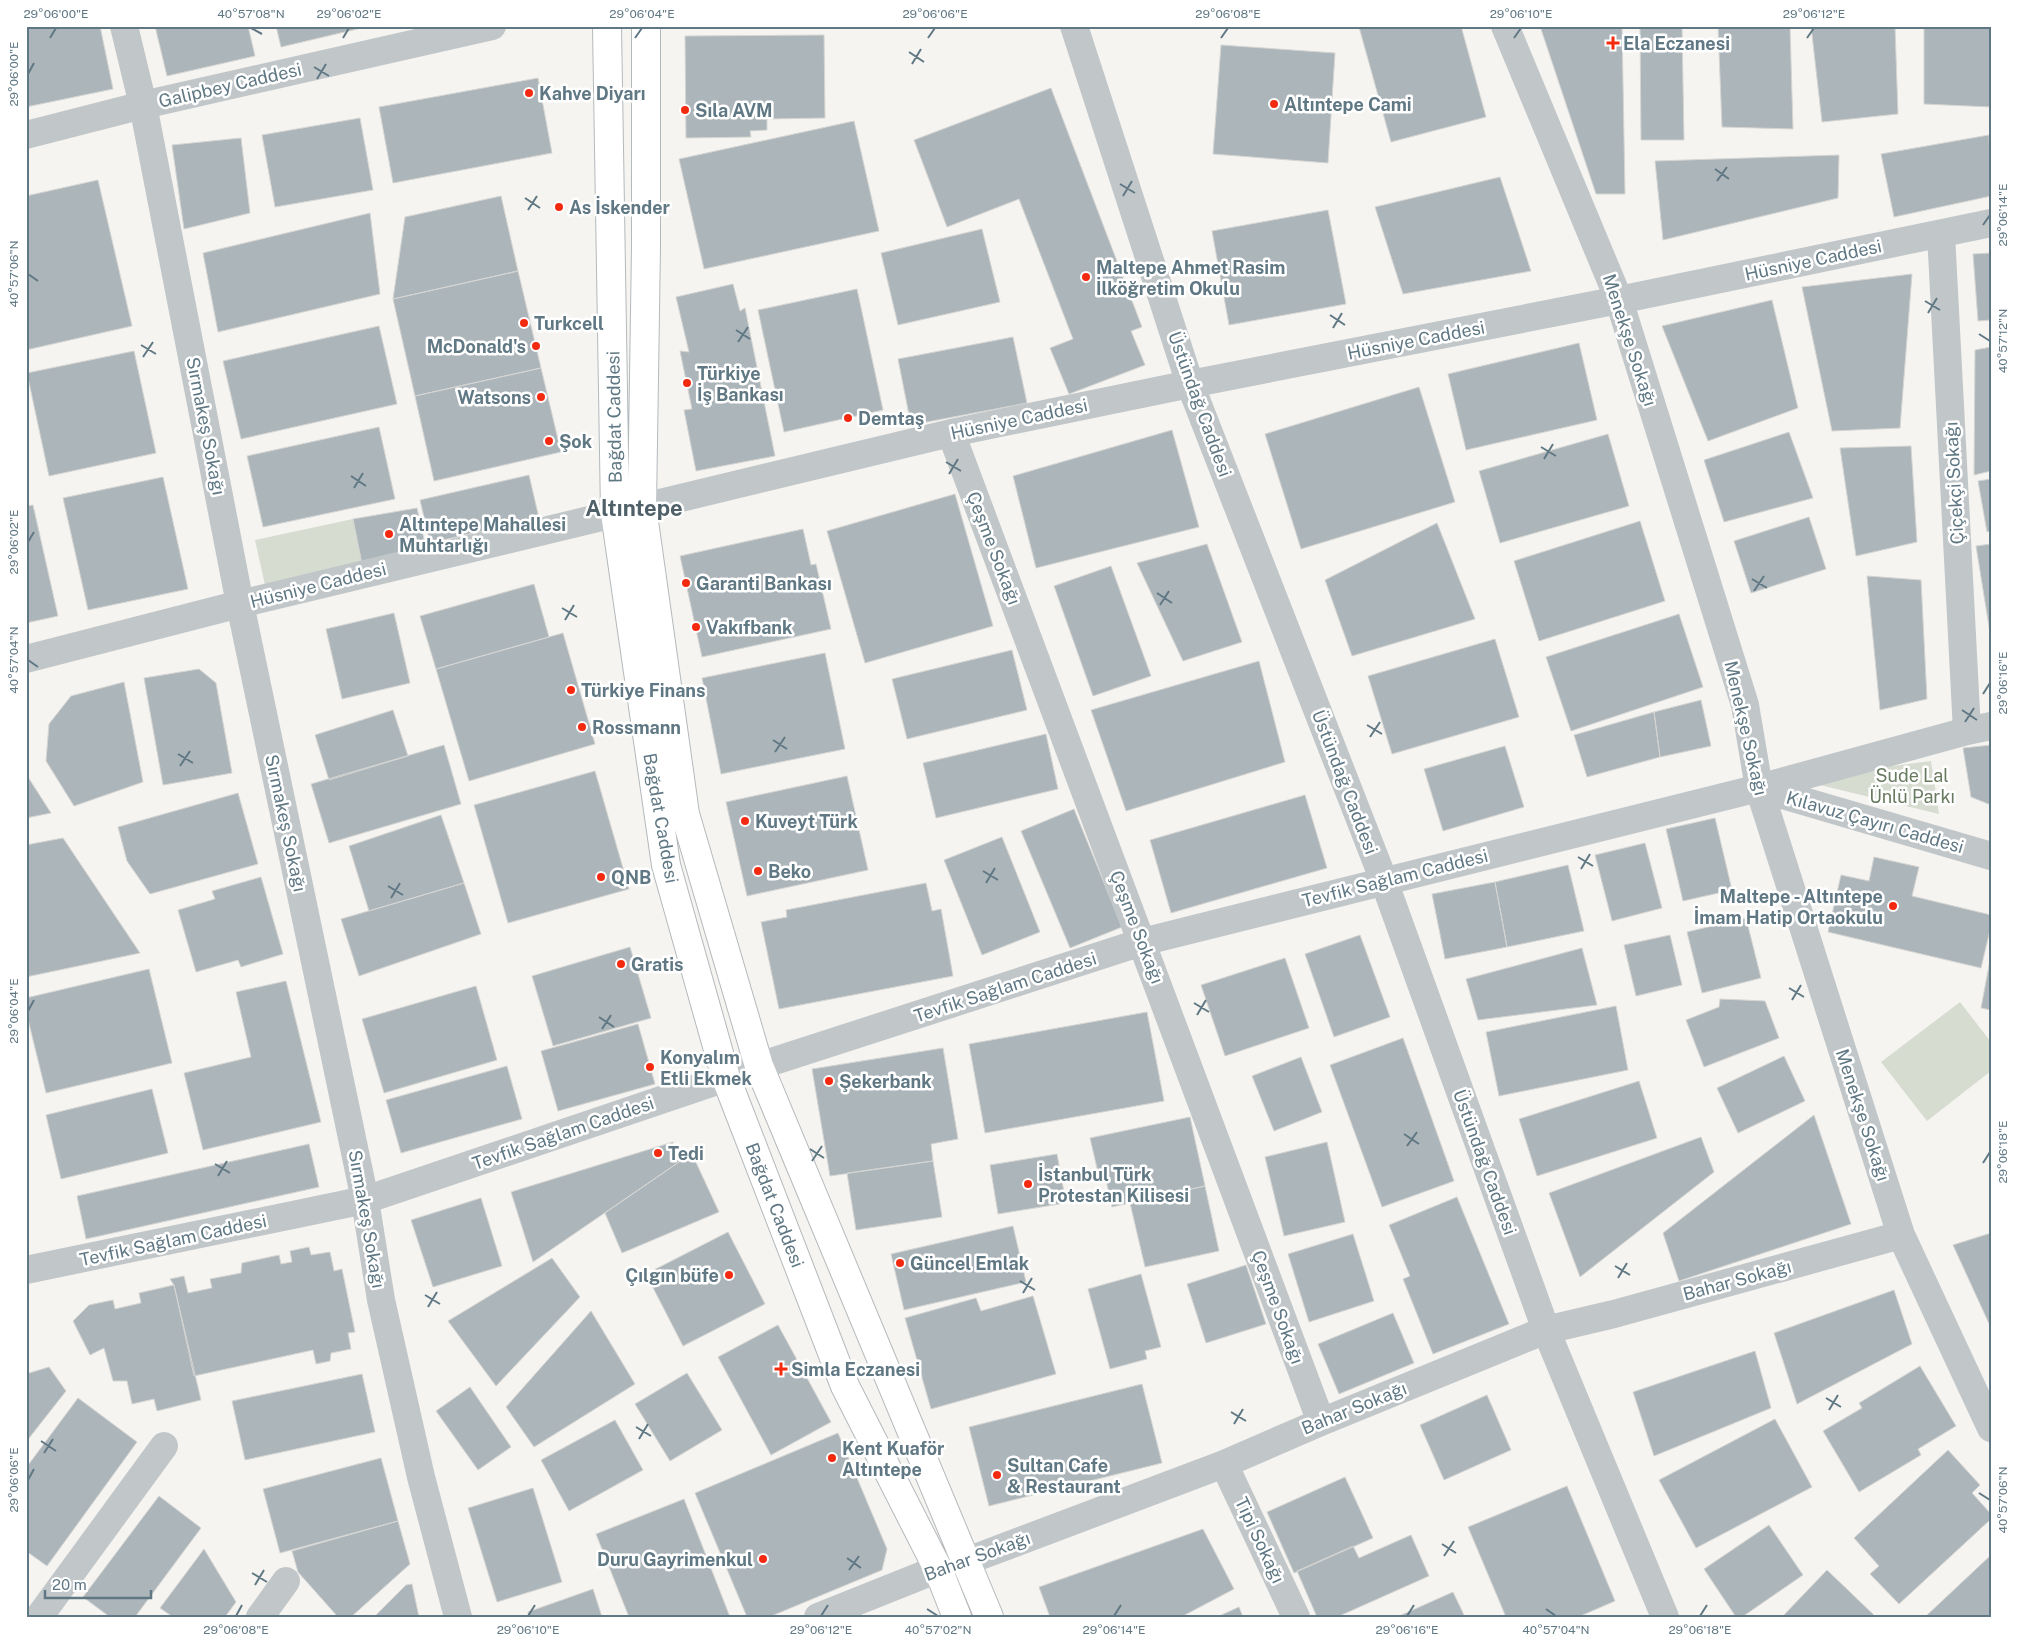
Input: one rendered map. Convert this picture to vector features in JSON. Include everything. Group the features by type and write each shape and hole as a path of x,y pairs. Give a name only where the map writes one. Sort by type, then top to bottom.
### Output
{"main road":[{"name":"Bağdat Caddesi","path":"607,26 615,513 666,865 726,1078 845,1386 938,1569 957,1617"},
{"name":"Bağdat Caddesi","path":"646,26 646,247 642,508 685,814 759,1066 989,1617"}],"street":[{"name":"Sırmakeş Sokağı","path":"124,26 143,105 240,604 365,1200 381,1300 421,1477 458,1617"},
{"name":"Galipbey Caddesi","path":"26,135 408,36 492,26"},
{"name":"Üstündağ Caddesi","path":"1074,26 1190,384 1384,880 1546,1330 1665,1617"},
{"name":"Menekşe Sokağı","path":"1505,26 1620,300 1745,705 1759,788 1902,1235 1991,1428"},
{"name":"Hüsniye Caddesi","path":"26,659 240,604 951,434 1190,384 1620,300 1991,223"},
{"name":"Çiçekçi Sokağı","path":"1941,234 1979,729"},
{"name":"Çeşme Sokağı","path":"951,434 1321,1422"},
{"name":"Tevfik Sağlam Caddesi","path":"28,1263 365,1200 759,1066 1142,942 1384,880 1759,788 1979,729"},
{"name":"Kılavuz Çayırı Caddesi","path":"1759,788 1991,856"},
{"name":"Bahar Sokağı","path":"818,1617 938,1569 967,1561 1224,1464 1321,1422 1546,1330 1614,1314 1902,1235"},
{"path":"39,1617 164,1446"},
{"name":"Tipi Sokağı","path":"1224,1464 1296,1617"},
{"path":"260,1617 286,1581"}],"green space":[{"path":"353,519 362,564 265,585 255,540"},
{"name":"Sude Lal Ünlü Parkı","path":"1931,761 1939,814 1816,784 1814,776"},
{"path":"1960,1002 1991,1042 1991,1071 1927,1121 1881,1062"}],"building":[{"path":"26,26 100,26 113,89 26,107"},
{"path":"155,26 248,26 255,56 167,76"},
{"path":"276,26 370,26 281,47"},
{"path":"1461,26 1486,117 1391,142 1359,27"},
{"path":"1540,26 1622,26 1625,194 1596,194"},
{"path":"1640,26 1682,26 1684,140 1641,140"},
{"path":"1718,26 1790,26 1793,129 1722,127"},
{"path":"1811,26 1895,26 1898,114 1822,122"},
{"path":"1924,26 1991,26 1991,107 1924,104"},
{"path":"824,35 825,118 767,119 767,130 750,131 751,137 686,138 685,36"},
{"name":"Altıntepe Cami","path":"1221,45 1335,53 1328,163 1213,154"},
{"path":"538,78 552,153 393,183 379,107"},
{"name":"Maltepe Ahmet Rasim İlköğretim Okulu","path":"1051,88 1142,327 1131,331 1145,365 1069,394 1050,348 1073,339 1019,199 947,227 914,140"},
{"path":"360,118 373,190 275,207 262,135"},
{"path":"854,121 879,231 704,269 679,159"},
{"path":"1989,135 1991,196 1894,217 1881,154"},
{"path":"241,138 250,213 184,229 172,145"},
{"path":"1839,155 1838,198 1663,240 1655,161"},
{"path":"1500,177 1531,271 1403,294 1375,207"},
{"path":"98,180 132,326 26,350 26,196"},
{"path":"501,196 518,271 393,299 405,217"},
{"path":"1328,210 1346,304 1229,325 1212,231"},
{"path":"370,213 380,294 218,332 203,253"},
{"path":"982,229 1000,302 898,325 881,253"},
{"path":"1991,253 1991,320 1978,321 1973,254"},
{"path":"518,271 541,368 415,396 393,299"},
{"path":"1912,274 1900,428 1832,431 1802,287"},
{"path":"733,284 740,311 745,308 775,456 696,471 684,410 692,409 680,351 689,352 676,297"},
{"path":"857,289 883,410 784,432 758,310"},
{"path":"1772,300 1798,408 1708,441 1662,326"},
{"path":"379,326 397,404 241,439 223,361"},
{"path":"1013,337 1027,403 911,425 898,359"},
{"path":"1579,343 1597,420 1466,450 1448,374"},
{"path":"1991,347 1991,471 1974,475 1975,350"},
{"path":"134,351 156,453 49,476 27,373"},
{"path":"541,368 561,452 434,481 415,396"},
{"path":"1419,387 1455,502 1301,549 1265,434"},
{"path":"379,427 395,499 263,527 247,456"},
{"path":"1172,430 1199,527 1036,568 1013,476"},
{"path":"1789,432 1813,498 1724,522 1704,460"},
{"path":"1608,434 1629,506 1500,543 1479,471"},
{"path":"1911,446 1917,542 1856,556 1840,448"},
{"path":"529,475 539,518 430,543 420,500"},
{"path":"163,477 188,589 88,610 63,498"},
{"path":"1991,479 1991,531 1987,532 1978,481"},
{"path":"955,494 993,626 865,663 827,531"},
{"path":"33,505 58,616 26,623 26,506"},
{"name":"Altıntepe Mahallesi Muhtarlığı","path":"417,508 426,548 362,564 353,519"},
{"path":"1809,517 1826,569 1751,593 1734,541"},
{"path":"1640,521 1665,601 1539,641 1514,561"},
{"path":"1437,523 1475,619 1352,656 1325,580"},
{"path":"803,529 811,565 816,564 831,629 702,657 680,556"},
{"path":"1207,544 1242,642 1183,661 1137,563"},
{"path":"1991,544 1991,639 1976,546"},
{"path":"1111,566 1151,676 1093,696 1054,586"},
{"path":"1867,576 1921,580 1927,699 1880,710"},
{"path":"534,584 549,637 436,669 420,616"},
{"path":"394,613 410,683 342,699 326,629"},
{"path":"1679,614 1703,687 1571,731 1546,657"},
{"path":"563,633 595,744 469,781 436,669"},
{"path":"1495,639 1519,717 1392,754 1368,676"},
{"path":"1012,650 1027,710 907,739 892,679"},
{"path":"825,653 845,749 721,774 702,678"},
{"path":"1259,661 1285,762 1126,811 1091,710"},
{"path":"199,669 216,683 232,773 163,785 144,678"},
{"path":"124,682 143,782 74,806 46,761 49,724 71,696"},
{"path":"1701,700 1711,746 1660,757 1654,712"},
{"path":"393,710 408,756 329,780 315,735"},
{"path":"1654,712 1660,757 1587,777 1574,735"},
{"path":"1046,734 1058,789 936,818 923,763"},
{"path":"444,745 461,804 329,843 311,784"},
{"path":"1991,745 1991,805 1971,797 1963,748"},
{"path":"1505,746 1524,807 1443,831 1424,769"},
{"path":"595,771 629,889 508,923 474,805"},
{"path":"26,774 51,813 26,818"},
{"path":"847,776 868,870 747,896 726,802"},
{"path":"238,793 258,864 150,894 127,861 118,827"},
{"path":"1305,795 1327,868 1171,913 1150,840"},
{"path":"1074,809 1122,927 1070,948 1021,831"},
{"path":"441,815 464,883 369,911 349,846"},
{"path":"1715,818 1732,890 1683,901 1666,829"},
{"path":"1002,837 1040,932 982,955 944,860"},
{"path":"63,838 140,953 26,977 26,845"},
{"path":"1645,843 1662,908 1612,921 1595,855"},
{"name":"Maltepe - Altıntepe İmam Hatip Ortaokulu","path":"1874,857 1919,867 1912,896 1991,915 1991,926 1981,968 1828,932 1841,875 1869,881"},
{"path":"1568,865 1584,931 1507,947 1495,882"},
{"path":"261,877 283,954 241,967 238,960 196,972 178,910 215,899 212,891"},
{"path":"1495,882 1507,947 1445,959 1432,894"},
{"path":"464,883 481,934 359,976 341,919"},
{"path":"926,883 932,911 941,909 953,976 779,1009 761,922 787,917 786,910"},
{"path":"1746,918 1761,978 1702,993 1687,932"},
{"path":"1360,935 1390,1017 1334,1037 1305,954"},
{"path":"1670,935 1682,985 1636,996 1624,945"},
{"path":"630,947 651,1018 553,1046 532,976"},
{"path":"1582,948 1597,1005 1478,1020 1466,979"},
{"path":"1285,958 1309,1028 1225,1056 1201,985"},
{"path":"1991,960 1991,1010 1981,1008"},
{"path":"149,969 172,1063 46,1093 26,1011 26,998"},
{"path":"286,981 321,1122 203,1150 184,1073 251,1057 236,992"},
{"path":"476,986 497,1060 384,1093 362,1019"},
{"path":"1720,999 1765,1001 1779,1038 1704,1067 1686,1020 1719,1007"},
{"path":"1616,1006 1628,1070 1499,1096 1486,1032"},
{"path":"1147,1012 1164,1101 985,1133 969,1044"},
{"path":"638,1024 655,1084 558,1111 541,1051"},
{"path":"1403,1038 1454,1181 1382,1207 1330,1065"},
{"path":"943,1048 958,1139 931,1144 933,1161 830,1176 812,1069"},
{"path":"1784,1056 1805,1101 1738,1133 1717,1088"},
{"path":"1301,1057 1322,1112 1274,1131 1252,1076"},
{"path":"507,1066 522,1119 401,1153 386,1100"},
{"path":"1639,1081 1657,1138 1537,1176 1519,1119"},
{"path":"152,1089 168,1153 61,1179 46,1115"},
{"path":"1814,1115 1851,1224 1679,1281 1663,1233"},
{"path":"1190,1117 1205,1186 1112,1207 1106,1180 1100,1181 1090,1138"},
{"path":"1701,1137 1714,1172 1580,1277 1549,1193"},
{"path":"673,1142 679,1162 533,1262 511,1192"},
{"path":"1327,1142 1345,1222 1284,1236 1265,1157"},
{"path":"309,1144 319,1187 86,1239 77,1196"},
{"name":"İstanbul Türk Protestan Kilisesi","path":"1057,1154 1066,1203 998,1214 990,1165"},
{"path":"693,1156 719,1212 622,1253 605,1213 679,1162"},
{"path":"933,1161 942,1217 856,1230 847,1173"},
{"path":"1205,1186 1219,1251 1145,1267 1130,1203"},
{"path":"1457,1197 1509,1324 1433,1354 1403,1279 1410,1276 1389,1225"},
{"path":"481,1198 502,1266 433,1287 411,1220"},
{"path":"1013,1226 1026,1282 904,1310 891,1254"},
{"path":"728,1232 765,1304 683,1346 646,1274"},
{"path":"1991,1233 1991,1328 1953,1245"},
{"path":"1353,1234 1374,1301 1309,1322 1288,1254"},
{"path":"309,1247 311,1255 330,1252 334,1271 342,1269 355,1332 348,1333 351,1349 331,1353 330,1361 316,1364 313,1350 194,1376 174,1285 170,1279 184,1276 188,1293 212,1288 210,1279 241,1273 242,1263 279,1255 281,1264 292,1262 290,1251"},
{"path":"552,1258 580,1297 496,1386 448,1321"},
{"path":"1246,1265 1266,1324 1206,1343 1187,1284"},
{"path":"1141,1274 1161,1347 1145,1351 1147,1359 1110,1369 1088,1289"},
{"path":"174,1285 201,1400 157,1411 154,1399 132,1404 127,1381 113,1381 104,1348 90,1355 73,1321 89,1305 113,1300 115,1309 141,1303 139,1293"},
{"path":"1894,1290 1912,1344 1797,1404 1774,1333"},
{"path":"1033,1296 1056,1374 931,1409 905,1318 976,1298 981,1311"},
{"path":"591,1311 635,1384 534,1447 506,1407"},
{"path":"1393,1313 1414,1363 1339,1394 1318,1344"},
{"path":"778,1325 831,1422 771,1455 718,1357"},
{"path":"1755,1351 1771,1408 1654,1456 1633,1392"},
{"path":"1920,1366 1956,1426 1918,1449 1921,1455 1859,1492 1823,1431 1862,1408 1859,1403"},
{"path":"49,1367 66,1391 26,1442 26,1374"},
{"path":"687,1373 722,1430 670,1461 635,1404"},
{"path":"362,1374 375,1432 245,1460 232,1401"},
{"path":"1142,1384 1162,1463 989,1506 969,1427"},
{"path":"470,1387 511,1447 478,1470 436,1411"},
{"path":"1487,1395 1511,1450 1444,1480 1420,1425"},
{"path":"78,1398 137,1442 47,1566 26,1551 26,1468"},
{"path":"1775,1419 1812,1487 1696,1548 1659,1480"},
{"path":"615,1420 643,1470 569,1511 541,1460"},
{"path":"838,1433 887,1549 882,1570 769,1617 747,1617 695,1493"},
{"path":"1948,1450 1980,1485 1972,1493 1991,1514 1991,1519 1899,1604 1870,1574 1879,1566 1854,1538"},
{"path":"381,1458 398,1521 280,1553 263,1489"},
{"path":"1345,1477 1373,1538 1294,1573 1267,1512"},
{"path":"1567,1486 1615,1601 1578,1617 1506,1617 1468,1527"},
{"path":"533,1488 562,1582 497,1602 468,1508"},
{"path":"159,1496 201,1528 135,1617 110,1617 83,1597"},
{"path":"684,1499 730,1617 629,1617 596,1534"},
{"path":"398,1521 410,1564 351,1617 338,1617 298,1572 292,1551"},
{"path":"1769,1525 1803,1575 1742,1617 1736,1617 1704,1569"},
{"path":"1203,1529 1234,1589 1181,1617 1050,1617 1039,1587"},
{"path":"1411,1535 1429,1576 1337,1617 1317,1617 1297,1571 1353,1546 1359,1558"},
{"path":"204,1549 236,1602 225,1617 173,1617 160,1608"},
{"path":"1991,1555 1991,1617 1925,1617"},
{"path":"1827,1570 1876,1617 1782,1617"},
{"path":"412,1584 419,1617 374,1617 406,1585"},
{"path":"593,1589 602,1617 529,1617 528,1612"},
{"path":"1453,1592 1465,1617 1397,1617"},
{"path":"1239,1607 1243,1617 1217,1617"}],"place":[{"name":"Ela Eczanesi","path":"1613,43"},
{"name":"Kahve Diyarı","path":"529,93"},
{"name":"Altıntepe Cami","path":"1274,104"},
{"name":"Sıla AVM","path":"685,110"},
{"name":"As İskender","path":"559,207"},
{"name":"Maltepe Ahmet Rasim İlköğretim Okulu","path":"1086,277"},
{"name":"Turkcell","path":"524,323"},
{"name":"McDonald's","path":"536,346"},
{"name":"Türkiye İş Bankası","path":"687,383"},
{"name":"Watsons","path":"541,397"},
{"name":"Demtaş","path":"848,418"},
{"name":"Şok","path":"549,441"},
{"name":"Altıntepe Mahallesi Muhtarlığı","path":"389,534"},
{"name":"Garanti Bankası","path":"686,583"},
{"name":"Vakıfbank","path":"696,627"},
{"name":"Türkiye Finans","path":"571,690"},
{"name":"Rossmann","path":"582,727"},
{"name":"Kuveyt Türk","path":"745,821"},
{"name":"Beko","path":"758,871"},
{"name":"QNB","path":"601,877"},
{"name":"Maltepe - Altıntepe İmam Hatip Ortaokulu","path":"1893,906"},
{"name":"Gratis","path":"621,964"},
{"name":"Konyalım Etli Ekmek","path":"650,1067"},
{"name":"Şekerbank","path":"829,1081"},
{"name":"Tedi","path":"658,1153"},
{"name":"İstanbul Türk Protestan Kilisesi","path":"1028,1184"},
{"name":"Güncel Emlak","path":"900,1263"},
{"name":"Çılgın büfe","path":"729,1275"},
{"name":"Simla Eczanesi","path":"781,1369"},
{"name":"Kent Kuaför Altıntepe","path":"832,1458"},
{"name":"Sultan Cafe & Restaurant","path":"997,1475"},
{"name":"Duru Gayrimenkul","path":"763,1559"}],"district":[{"name":"Altıntepe","path":"634,508"}]}
